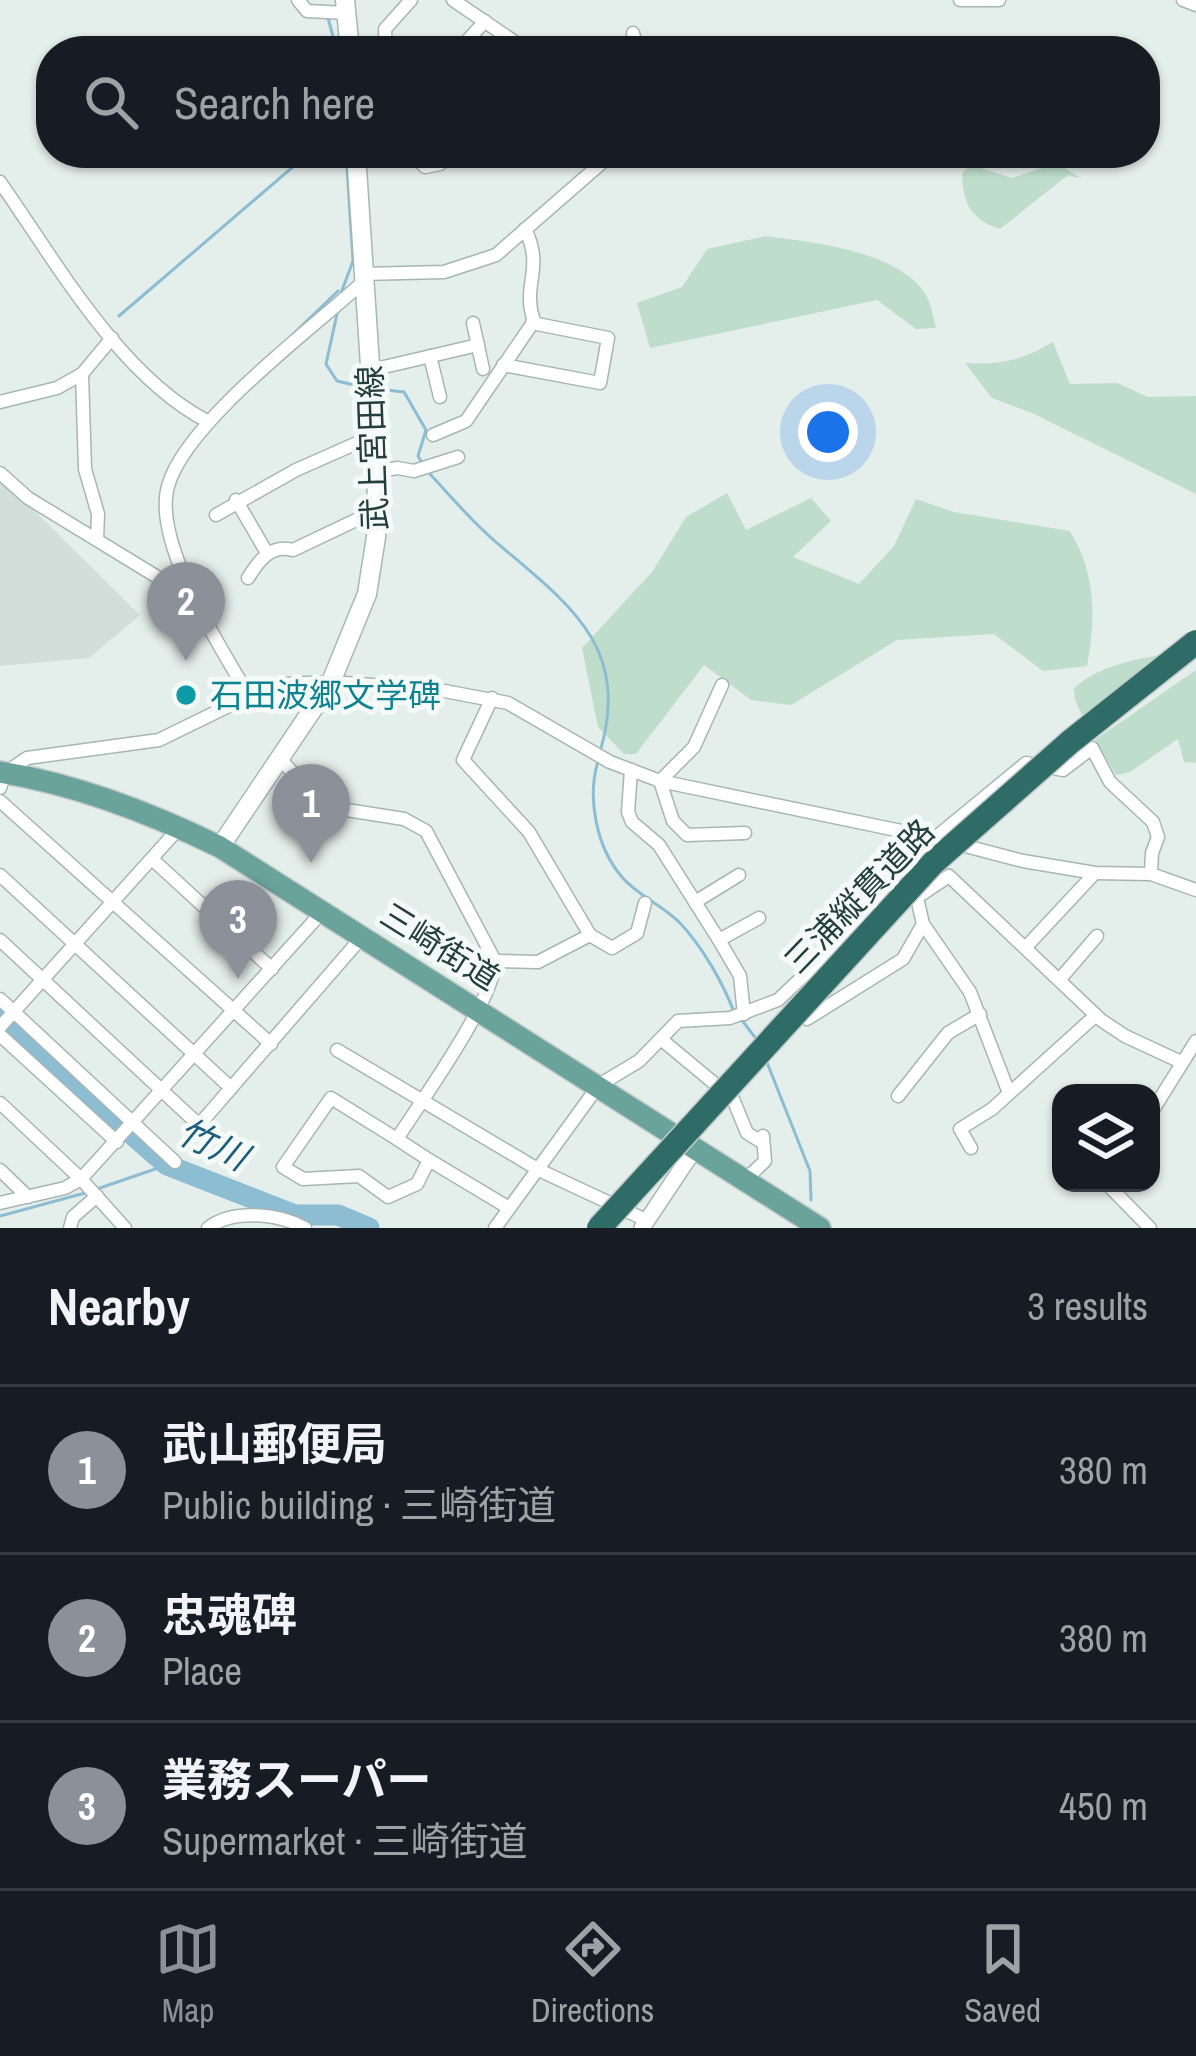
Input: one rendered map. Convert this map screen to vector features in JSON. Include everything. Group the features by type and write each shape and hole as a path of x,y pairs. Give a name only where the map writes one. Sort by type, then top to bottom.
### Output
{"highway":[{"name":"三浦縦貫道路","path":"599,1228 906,889 1014,789 1196,641"},
{"name":"三浦縦貫道路","path":"609,1228 938,868 1018,794 1196,652"}],"main road":[{"path":"346,6 349,36"},
{"name":"武上宮田線","path":"220,847 331,682 367,594 377,471 357,168"},
{"name":"三崎街道","path":"2,778 44,781 180,827 220,847 820,1228"}],"street":[{"path":"298,0 308,11 346,6"},
{"path":"385,36 385,29 411,0"},
{"path":"453,0 506,36"},
{"path":"960,0 999,0"},
{"path":"1183,0 1196,5"},
{"path":"471,36 484,21"},
{"path":"249,696 191,598 170,533 167,488 207,421 363,278 444,272 496,255 596,168"},
{"path":"0,182 112,338 160,392 207,421"},
{"path":"433,435 466,422 532,323 527,303 536,252 525,229"},
{"path":"473,322 483,369"},
{"path":"503,364 600,383 608,338 532,323"},
{"path":"0,402 57,388 82,374 112,338"},
{"path":"372,382 430,356 478,345"},
{"path":"430,356 440,397"},
{"path":"82,374 85,469 98,514 97,539"},
{"path":"216,515 236,500 356,443 376,446"},
{"path":"377,471 421,468 458,457"},
{"path":"0,473 28,498 191,598"},
{"path":"236,500 267,553"},
{"path":"248,578 267,553 281,547 293,550 377,510"},
{"path":"2,778 27,758 172,736 249,696 285,684 331,682 492,698 660,781 1023,861 1095,873 1151,874 1196,890"},
{"path":"660,781 694,748 722,686"},
{"path":"492,698 463,760 529,832 590,935 612,948 637,932 645,903"},
{"path":"495,1228 599,1085 639,1061 678,1021 730,1018 783,996 935,838 1026,763 1064,770 1092,748 1110,782 1153,822 1158,837 1151,874"},
{"path":"280,759 319,800 334,808 404,819 426,831 495,961 494,975 477,1008 397,1139"},
{"path":"631,770 628,812 632,822 659,845 719,940 740,976 744,1013"},
{"path":"660,781 679,831 687,835 745,833"},
{"path":"0,801 271,1044"},
{"path":"117,1142 0,1031 180,827"},
{"path":"152,859 272,969"},
{"path":"904,873 919,896 923,924 980,1014 1010,1094"},
{"path":"1026,946 1095,873"},
{"path":"0,875 231,1088"},
{"path":"695,902 739,875"},
{"path":"919,896 949,876 1096,1015 1125,1036 1181,1062"},
{"path":"0,1203 65,1188 81,1179 323,911"},
{"path":"719,940 759,918"},
{"path":"783,996 807,1019 816,1018 852,988 903,959 923,924"},
{"path":"495,961 538,962 590,935"},
{"path":"0,940 199,1125 363,936"},
{"path":"1060,979 1097,936"},
{"path":"0,999 175,1162"},
{"path":"898,1096 948,1033 980,1014"},
{"path":"970,1148 960,1129 1010,1094 1096,1015"},
{"path":"662,1040 733,1099 747,1133 763,1139 765,1161 746,1180"},
{"path":"1160,1099 1196,1041"},
{"path":"337,1050 539,1170 644,1224 696,1147"},
{"path":"429,1160 417,1184 388,1197 359,1177 303,1179 284,1167 331,1098 509,1208"},
{"path":"0,1103 125,1228"},
{"path":"0,1170 28,1197"},
{"path":"1112,1192 1150,1228"},
{"path":"70,1228 73,1217 97,1196"},
{"path":"208,1228 216,1221 248,1214 305,1228"}],"shaded area":[{"path":"0,477 140,615 89,658 0,666"}],"green space":[{"path":"980,168 1012,178 1042,168 1065,168 1082,179 1068,175 1000,229 975,215 964,193 962,173"},
{"path":"766,236 852,251 894,267 924,292 936,328 916,329 877,300 650,348 637,303 682,287 707,249"},
{"path":"1053,342 1070,384 1117,383 1148,397 1196,396 1196,494 992,398 965,363 1011,360"},
{"path":"727,493 746,530 811,498 831,521 793,557 859,584 894,546 916,499 954,512 1070,531 1085,563 1092,596 1087,666 1043,671 994,634 897,640 791,705 751,700 704,665 636,754 624,754 598,727 582,648 652,572 686,517"},
{"path":"1165,656 1084,720 1074,688 1103,670"},
{"path":"1196,670 1196,763 1184,762 1178,739 1130,772 1116,775 1095,740"}],"waterway":[{"path":"328,18 333,36"},
{"path":"119,316 292,168"},
{"path":"341,293 353,261 347,168"},
{"path":"289,338 338,291"},
{"path":"337,314 326,364 337,381 363,387"},
{"path":"240,382 273,352"},
{"path":"378,389 404,392 426,430 418,456 421,461"},
{"path":"430,474 483,531 573,612 589,634 607,686 600,752"},
{"path":"598,761 594,806 600,837 613,865 628,884 689,933 712,966 734,1012"},
{"name":"竹川","path":"0,1019 167,1165 295,1215 338,1215 369,1228"},
{"path":"741,1019 757,1040"},
{"path":"766,1060 810,1171 811,1200"},
{"path":"94,1190 167,1165"},
{"path":"0,1216 85,1193"}],"place":[{"name":"忠魂碑","path":"186,661"},
{"name":"石田波郷文学碑","path":"186,695"},
{"name":"武山郵便局","path":"311,863"},
{"name":"業務スーパー","path":"238,979"}]}
